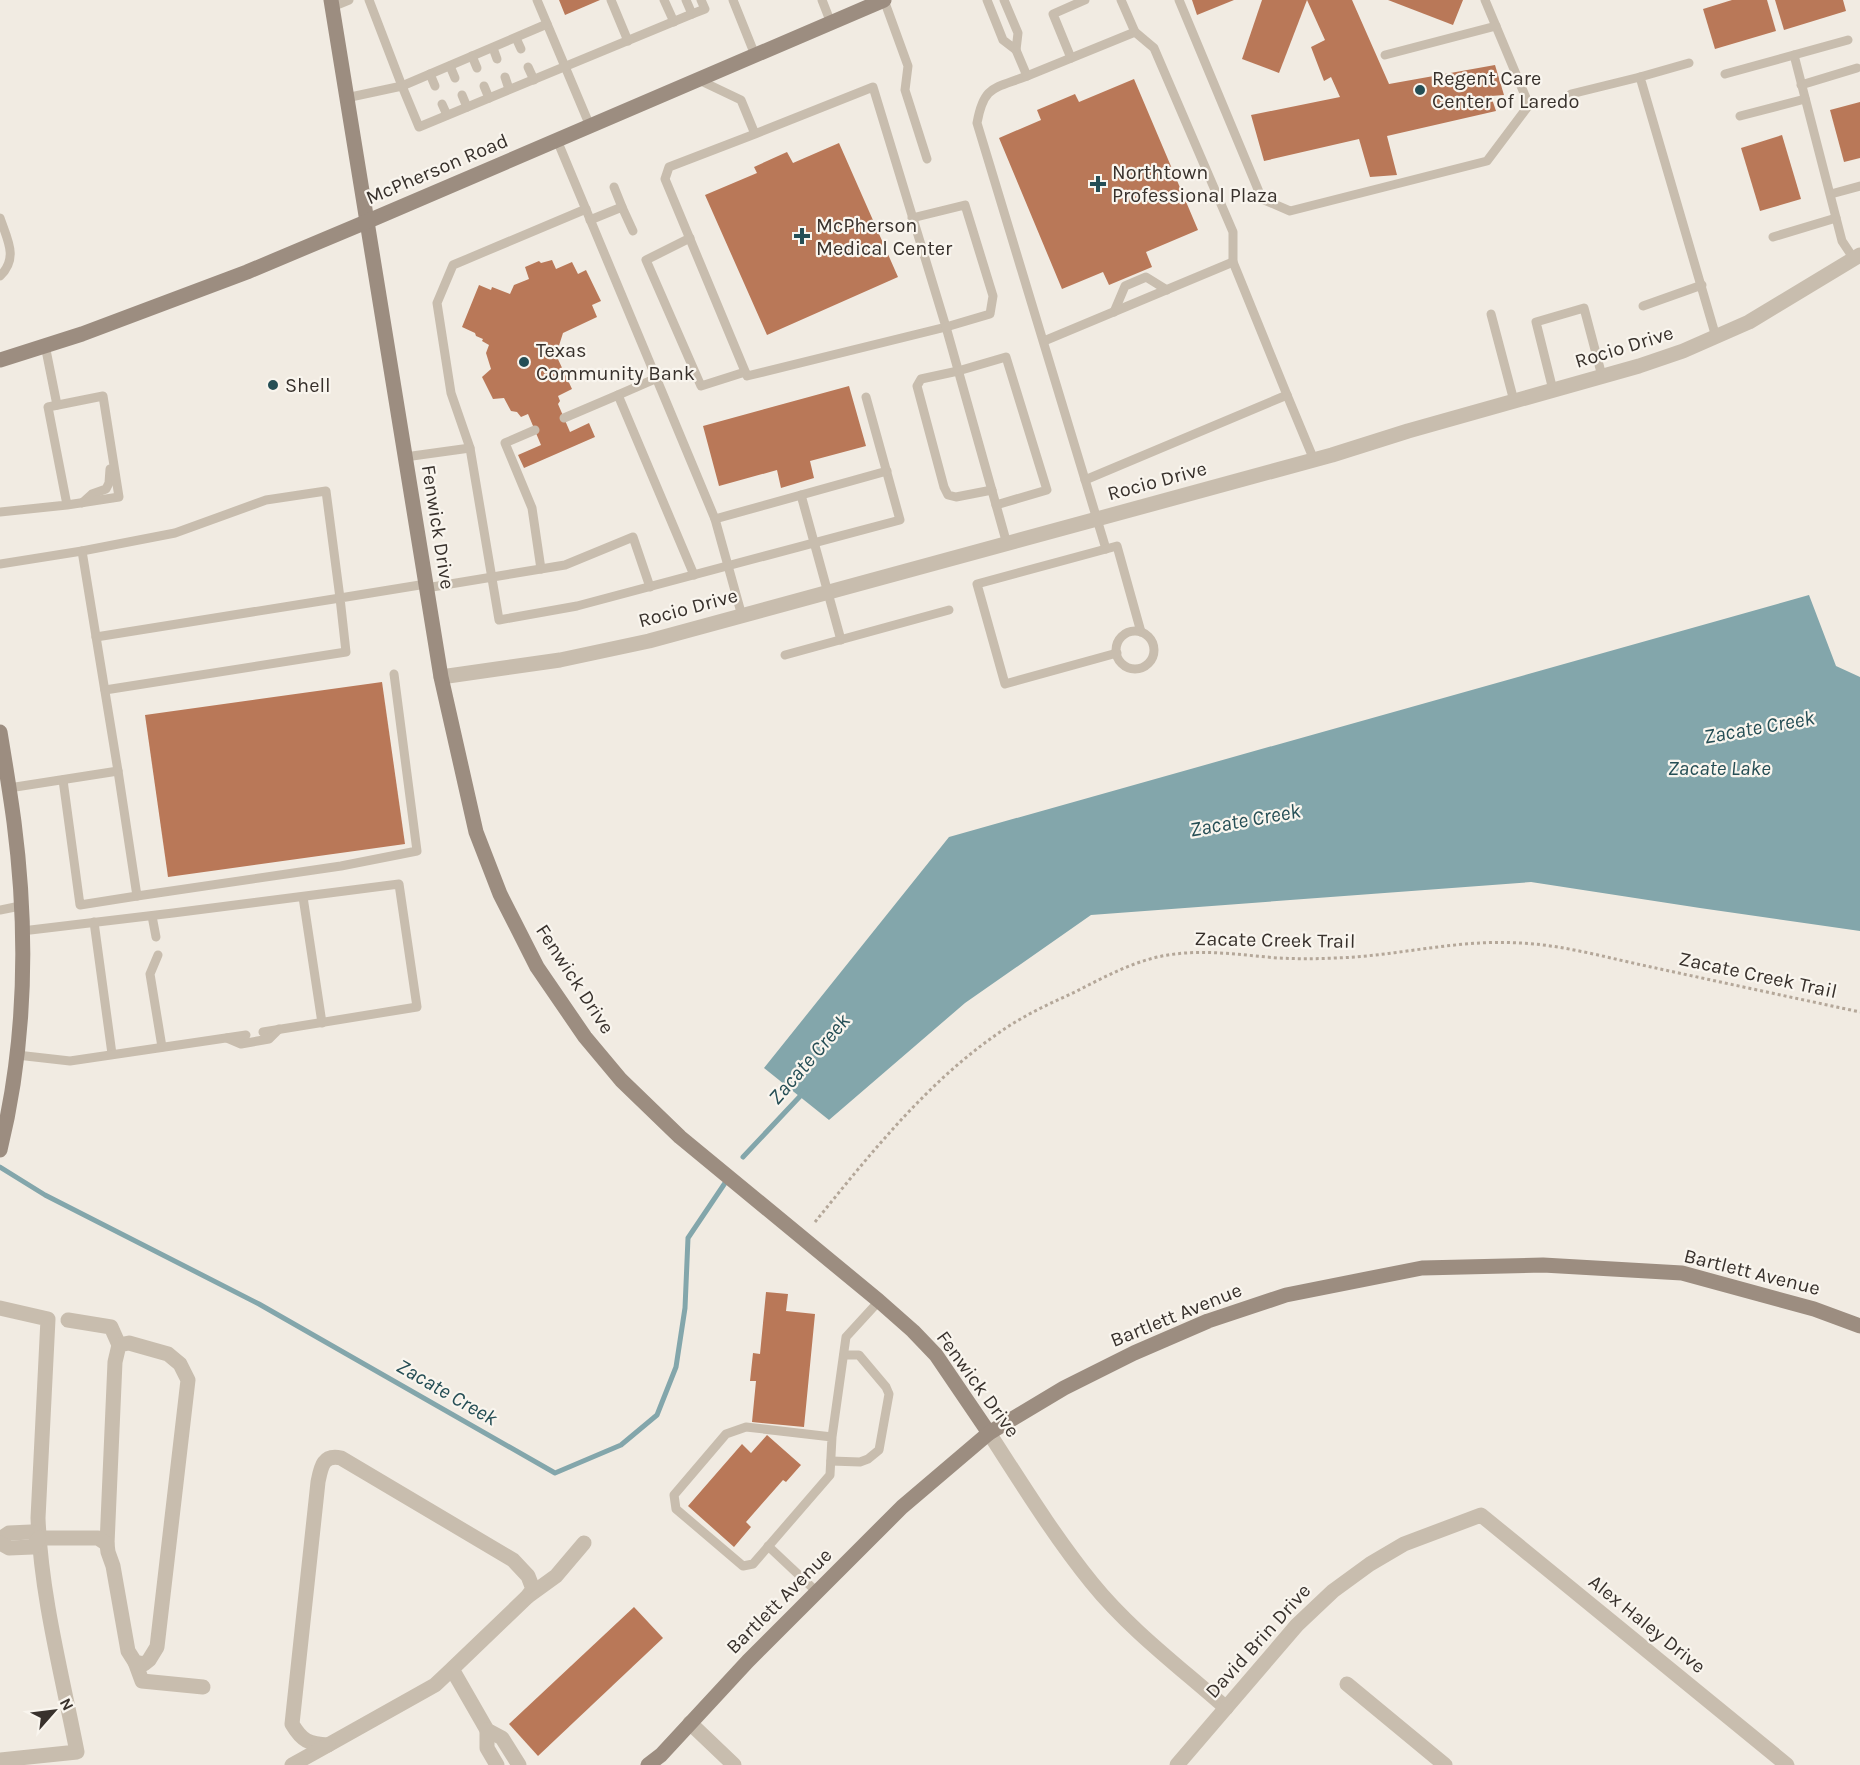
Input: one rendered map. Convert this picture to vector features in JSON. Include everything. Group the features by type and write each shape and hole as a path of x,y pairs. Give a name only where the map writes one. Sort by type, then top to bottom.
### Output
{"main road":[{"name":"McPherson Road","path":"0,360 82,334 247,272 881,1"},
{"name":"Fenwick Drive","path":"331,4 441,677 476,832 500,894 537,967 585,1037 621,1080 680,1137 913,1331 936,1355 989,1433"},
{"path":"0,1150 9,1111 20,1035 22,931 14,823 1,740"},
{"name":"Bartlett Avenue","path":"648,1765 661,1755 748,1661 902,1507 989,1433 1074,1383 1134,1353 1208,1321 1286,1295 1422,1268 1543,1265 1682,1273 1815,1309 1860,1326"}],"street":[{"name":"Rocio Drive","path":"441,677 561,660 649,641 1314,460 1602,376 1683,351 1749,322 1857,257"},
{"path":"0,1308 48,1318 38,1518 39,1538 52,1624 77,1752 0,1760"},
{"path":"68,1320 111,1327 119,1345 115,1362 107,1544 129,1651 142,1681 203,1687"},
{"path":"119,1345 129,1343 168,1354 180,1364 188,1380 157,1647 144,1664 135,1662"},
{"name":"Fenwick Drive","path":"989,1433 1093,1584 1125,1618 1226,1708"},
{"path":"328,1745 312,1744 299,1736 292,1724 318,1482 321,1465 328,1458 334,1456 341,1458 513,1560 528,1576 533,1588 527,1597"},
{"name":"David Brin Drive","path":"1177,1765 1297,1625 1333,1592 1370,1564 1404,1544 1480,1515"},
{"name":"Alex Haley Drive","path":"1480,1515 1787,1765"},
{"path":"0,1541 9,1548 33,1547 39,1538"},
{"path":"39,1538 98,1538 107,1544"},
{"path":"292,1765 435,1685 527,1597 556,1576 584,1543"},
{"path":"452,1669 488,1730 502,1738 519,1765"},
{"path":"1347,1684 1445,1765"},
{"path":"690,1724 734,1765"},
{"path":"488,1730 487,1748 497,1765"}],"lane":[{"path":"331,4 349,0"},
{"path":"369,0 419,127 705,9 701,0"},
{"path":"537,0 590,126"},
{"path":"611,0 628,41"},
{"path":"664,0 674,22"},
{"path":"686,0 692,14"},
{"path":"732,0 755,55"},
{"path":"822,0 831,23"},
{"path":"987,0 1004,40 1016,50"},
{"path":"1004,0 1017,33 1016,50 1027,76"},
{"path":"1071,58 1053,14 1085,0"},
{"path":"1121,0 1135,32 1154,48 1233,232 1233,262 1314,460"},
{"path":"1179,0 1262,199 1290,211 1487,161 1529,105 1485,0"},
{"path":"881,1 908,66 905,90 927,159"},
{"path":"346,98 402,86 547,24"},
{"path":"1385,56 1496,26"},
{"path":"1106,549 977,123 981,105 988,92 1135,32"},
{"path":"516,38 520,49"},
{"path":"1725,74 1848,40"},
{"path":"492,48 497,59"},
{"path":"1794,55 1842,241 1857,257"},
{"path":"472,56 477,68"},
{"path":"1571,94 1689,63"},
{"path":"450,66 455,78"},
{"path":"528,67 534,80"},
{"path":"1802,85 1857,68"},
{"path":"430,74 435,86"},
{"path":"1640,76 1716,337"},
{"path":"505,77 509,89"},
{"path":"699,80 741,100 755,134"},
{"path":"484,86 489,98"},
{"path":"912,218 965,205 993,296 990,314 946,327 747,376 664,179 669,167 873,87 912,218 946,327 1007,544"},
{"path":"462,95 467,107"},
{"path":"1740,116 1805,99"},
{"path":"442,104 447,115"},
{"path":"557,140 715,519 742,616"},
{"path":"1831,194 1860,186"},
{"path":"614,187 633,231"},
{"path":"590,220 622,207"},
{"path":"586,209 453,265 437,303 451,393 470,448 499,620 577,606 900,520 866,397"},
{"path":"0,218 12,253 8,268 0,276"},
{"path":"1773,237 1836,218"},
{"path":"690,238 646,260 701,386 745,372"},
{"path":"1044,341 1233,262"},
{"path":"1114,312 1125,286 1146,277 1167,290"},
{"path":"1642,306 1702,285"},
{"path":"1553,390 1536,322 1584,309 1602,376"},
{"path":"1491,314 1514,400"},
{"path":"45,345 57,405"},
{"path":"992,490 956,497 948,495 917,386 921,379 1006,357 1047,490 996,505"},
{"path":"564,418 657,378"},
{"path":"618,395 694,575"},
{"path":"1085,480 1287,395"},
{"path":"0,512 67,506 119,497 104,396 48,407 67,506"},
{"path":"82,503 92,494 106,489 111,474 100,412 104,402"},
{"path":"535,430 505,443 532,507 541,569"},
{"path":"405,458 470,448"},
{"path":"715,519 887,471"},
{"path":"0,564 175,533 266,500 326,491 346,652 105,690"},
{"path":"801,495 841,640"},
{"path":"96,637 565,565 633,537 650,586"},
{"path":"1117,653 1005,684 977,584 1117,546 1141,632"},
{"path":"82,551 137,896"},
{"path":"785,656 949,610"},
{"path":"1135,631 1147,634 1154,645 1150,662 1140,668 1127,667 1122,664 1117,653 1116,646 1123,635 1135,631"},
{"path":"63,780 80,905 341,866 417,851 394,674"},
{"path":"9,788 117,771"},
{"path":"22,931 399,884 417,1007 263,1032"},
{"path":"303,897 322,1023"},
{"path":"0,910 21,906"},
{"path":"152,916 156,937"},
{"path":"94,922 112,1054"},
{"path":"158,955 150,974 162,1047"},
{"path":"226,1038 241,1044 269,1039 279,1029"},
{"path":"17,1055 70,1061 246,1035"},
{"path":"832,1437 746,1427 726,1434 674,1495 676,1509 743,1566 753,1564 830,1475 832,1437 846,1337 879,1301"},
{"path":"831,1461 860,1462 879,1450 889,1394 886,1387 859,1355 844,1354"},
{"path":"768,1546 817,1592"}],"path":[{"name":"Zacate Creek Trail","path":"815,1222 906,1113 972,1052 1001,1031 1110,974 1166,955 1205,952 1290,958 1337,958 1369,956 1432,946 1489,942 1522,943 1580,951 1860,1012"}],"water":[{"name":"Zacate Lake","path":"1809,595 1836,666 1860,677 1860,931 1531,882 1091,915 965,1003 829,1120 764,1068 949,837"}],"building":[{"path":"559,0 600,0 565,15"},
{"path":"1192,0 1234,0 1197,15"},
{"path":"1262,0 1307,0 1279,73 1242,59"},
{"name":"Regent Care Center of Laredo","path":"1307,0 1352,0 1389,84 1495,65 1504,95 1491,96 1496,111 1387,136 1397,175 1370,177 1359,139 1264,161 1251,115 1340,97 1331,77 1324,81 1311,47 1325,40"},
{"name":"Regent Care Center of Laredo","path":"1388,0 1463,0 1453,25"},
{"path":"1732,0 1767,0 1776,31 1715,49 1703,9"},
{"path":"1775,0 1843,0 1846,11 1784,30"},
{"name":"Northtown Professional Plaza","path":"1134,79 1198,230 1146,252 1152,267 1109,285 1103,272 1062,289 999,138 1041,120 1037,110 1075,94 1079,102"},
{"path":"1860,102 1860,158 1844,162 1830,110"},
{"path":"1782,135 1801,199 1760,211 1741,148"},
{"name":"McPherson Medical Center","path":"839,143 898,277 767,335 705,195 757,173 754,167 787,152 793,163"},
{"name":"Texas Community Bank","path":"552,260 556,269 572,262 578,274 586,270 601,301 592,305 597,317 563,333 556,355 572,389 558,396 560,401 558,404 570,432 589,423 595,437 524,468 518,455 541,445 528,414 521,417 517,412 511,411 504,398 493,399 482,377 491,369 486,353 489,345 475,333 462,327 479,285 510,294 514,285 529,279 525,267 539,261 541,263"},
{"name":"Texas Community Bank","path":"849,386 866,446 810,461 814,478 781,488 777,470 719,486 703,426"},
{"path":"382,682 405,844 168,877 145,715"},
{"path":"766,1292 788,1294 786,1311 815,1314 804,1427 752,1422 756,1381 750,1381 753,1353 760,1354"},
{"path":"767,1435 801,1465 786,1482 783,1480 746,1522 751,1527 734,1547 688,1506 742,1444 751,1453"},
{"path":"634,1607 663,1638 538,1756 509,1724"}],"waterway":[{"name":"Zacate Creek","path":"743,1157 805,1091"},
{"name":"Zacate Creek","path":"0,1167 45,1195 259,1304 555,1473 621,1445 657,1415 676,1367 685,1308 688,1238 725,1183"}],"place":[{"name":"Regent Care Center of Laredo","path":"1420,90"},
{"name":"Northtown Professional Plaza","path":"1098,184"},
{"name":"McPherson Medical Center","path":"802,236"},
{"name":"Texas Community Bank","path":"524,362"},
{"name":"Shell","path":"273,385"}]}
